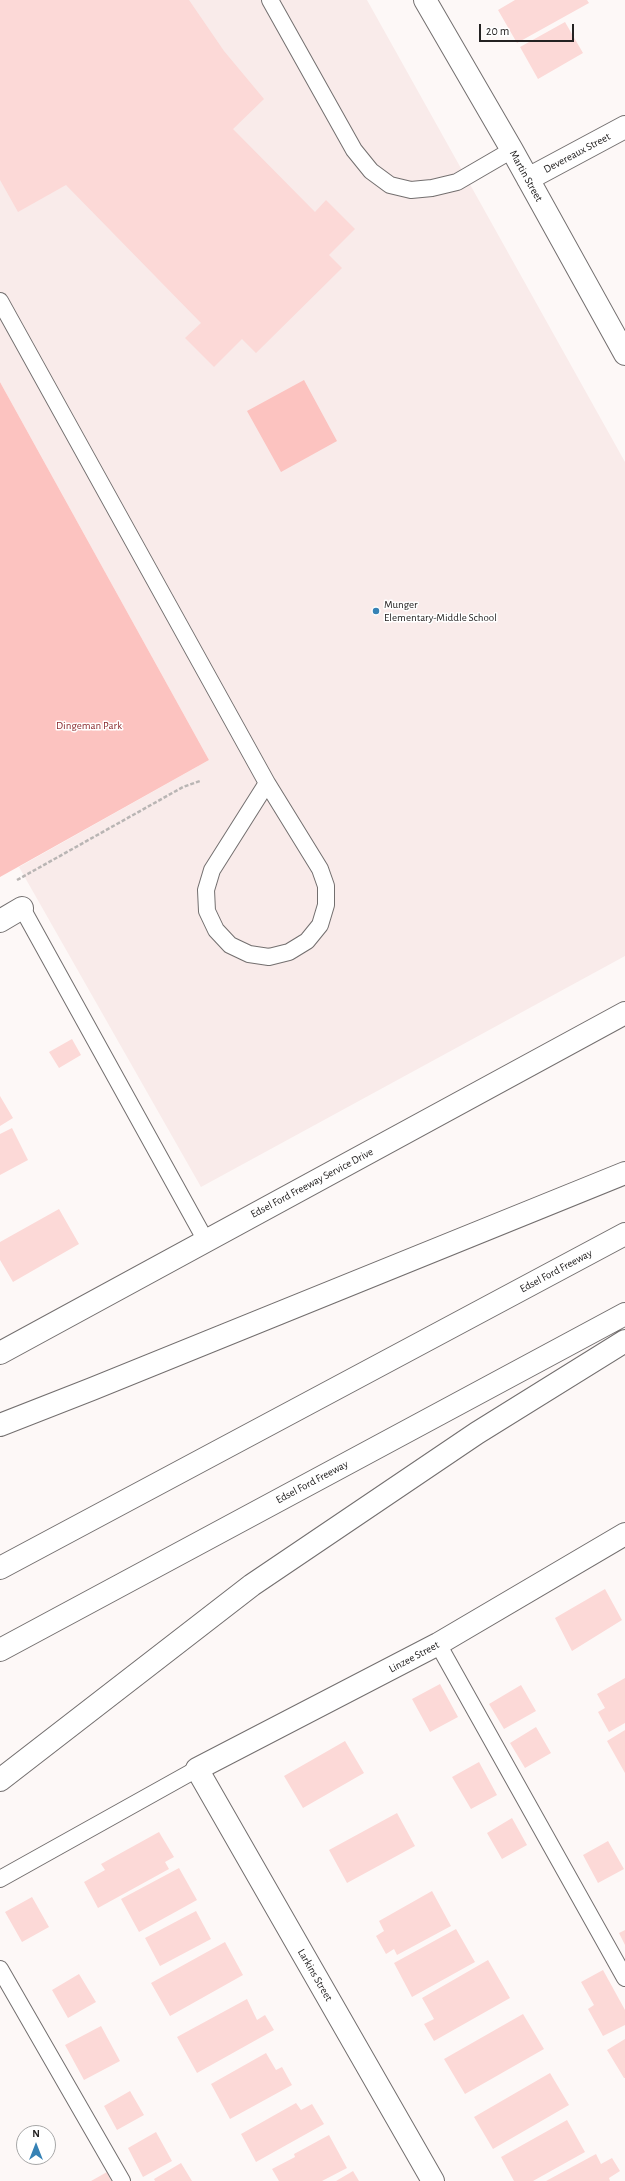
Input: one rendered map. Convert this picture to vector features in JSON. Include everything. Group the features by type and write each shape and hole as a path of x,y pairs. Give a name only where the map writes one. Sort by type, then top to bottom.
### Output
{"main road":[{"name":"Martin Street","path":"425,0 512,150 625,354"},
{"name":"Devereaux Street","path":"528,179 625,127"},
{"path":"0,921 22,908"},
{"name":"Edsel Ford Freeway Service Drive","path":"0,1353 625,1013"},
{"path":"0,1425 625,1173"},
{"name":"Edsel Ford Freeway","path":"0,1568 625,1234"},
{"name":"Edsel Ford Freeway","path":"0,1650 625,1314"},
{"path":"0,1780 252,1585 477,1433 625,1341"},
{"name":"Linzee Street","path":"197,1769 438,1644 625,1534"},
{"name":"Larkins Street","path":"197,1769 433,2181"}],"lane":[{"path":"270,0 354,150 371,171 390,185 411,190 432,188 457,182 512,150"},
{"path":"0,301 267,782 320,869 326,886 326,905 320,925 307,941 289,952 269,957 249,954 230,945 220,935 207,911 206,890 212,870 267,782"},
{"path":"22,908 206,1241"},
{"path":"438,1644 625,1978"},
{"path":"0,1879 197,1769"},
{"path":"0,1969 122,2181"}],"path":[{"path":"16,880 183,787 200,781"}],"shaded area":[{"name":"Munger Elementary-Middle School","path":"0,0 367,0 625,462 625,956 201,1187 19,867 209,760 0,382"}],"green space":[{"path":"304,380 337,441 281,472 247,411"},
{"name":"Dingeman Park","path":"0,382 209,760 0,877"}],"building":[{"path":"0,0 189,0 224,51 264,99 233,129 315,212 326,200 355,229 329,255 342,268 256,353 242,339 214,367 185,338 201,323 66,185 18,212 0,180"},
{"path":"515,0 587,0 589,3 517,43 498,10"},
{"path":"565,22 583,53 538,79 520,47"},
{"path":"72,1039 81,1055 59,1068 49,1052"},
{"path":"0,1096 13,1118 0,1126"},
{"path":"12,1128 28,1160 0,1175 0,1134"},
{"path":"59,1209 79,1244 13,1282 0,1260 0,1242"},
{"path":"605,1589 622,1620 572,1651 555,1618"},
{"path":"625,1678 625,1723 609,1732 598,1712 605,1708 597,1694"},
{"path":"440,1684 458,1717 430,1732 412,1699"},
{"path":"521,1685 536,1711 504,1729 489,1704"},
{"path":"536,1727 551,1753 525,1768 510,1743"},
{"path":"625,1730 625,1773 607,1741"},
{"path":"345,1741 364,1773 303,1808 284,1776"},
{"path":"479,1762 497,1795 471,1809 452,1777"},
{"path":"397,1813 415,1846 347,1883 329,1850"},
{"path":"512,1818 527,1845 502,1859 487,1833"},
{"path":"159,1832 174,1857 165,1862 169,1869 98,1908 84,1882 105,1870 101,1864"},
{"path":"608,1841 624,1869 598,1883 583,1855"},
{"path":"179,1868 197,1900 139,1932 121,1899"},
{"path":"432,1891 451,1926 397,1955 394,1949 386,1954 376,1936 384,1931 379,1921"},
{"path":"32,1897 49,1927 22,1942 5,1912"},
{"path":"196,1911 211,1939 160,1966 145,1938"},
{"path":"456,1929 475,1962 412,1997 394,1963"},
{"path":"625,1930 625,1945 619,1933"},
{"path":"225,1942 243,1975 170,2016 151,1983"},
{"path":"488,1960 510,1998 434,2041 424,2024 434,2019 422,1998"},
{"path":"603,1970 625,2010 625,2025 603,2036 588,2009 594,2005 581,1982"},
{"path":"79,1974 96,2002 68,2018 52,1990"},
{"path":"247,1999 257,2020 265,2015 274,2030 197,2073 177,2037"},
{"path":"523,2014 544,2049 465,2094 444,2059"},
{"path":"101,2026 120,2061 84,2080 65,2045"},
{"path":"625,2039 625,2078 624,2078 607,2050"},
{"path":"266,2053 276,2070 282,2067 292,2085 230,2119 211,2084"},
{"path":"550,2073 569,2105 493,2149 474,2117"},
{"path":"130,2091 144,2115 117,2130 104,2106"},
{"path":"296,2103 301,2110 312,2104 324,2124 256,2162 241,2134"},
{"path":"567,2120 585,2152 533,2181 514,2181 501,2157"},
{"path":"156,2132 172,2161 143,2177 128,2148"},
{"path":"329,2135 347,2168 322,2181 279,2181 272,2169 295,2157 294,2154"},
{"path":"596,2154 601,2164 612,2158 620,2171 609,2178 610,2181 546,2181"},
{"path":"181,2163 192,2181 155,2181 154,2179"},
{"path":"353,2171 359,2181 336,2181"},
{"path":"107,2172 111,2181 91,2181"}],"place":[{"name":"Munger Elementary-Middle School","path":"376,611"}]}
